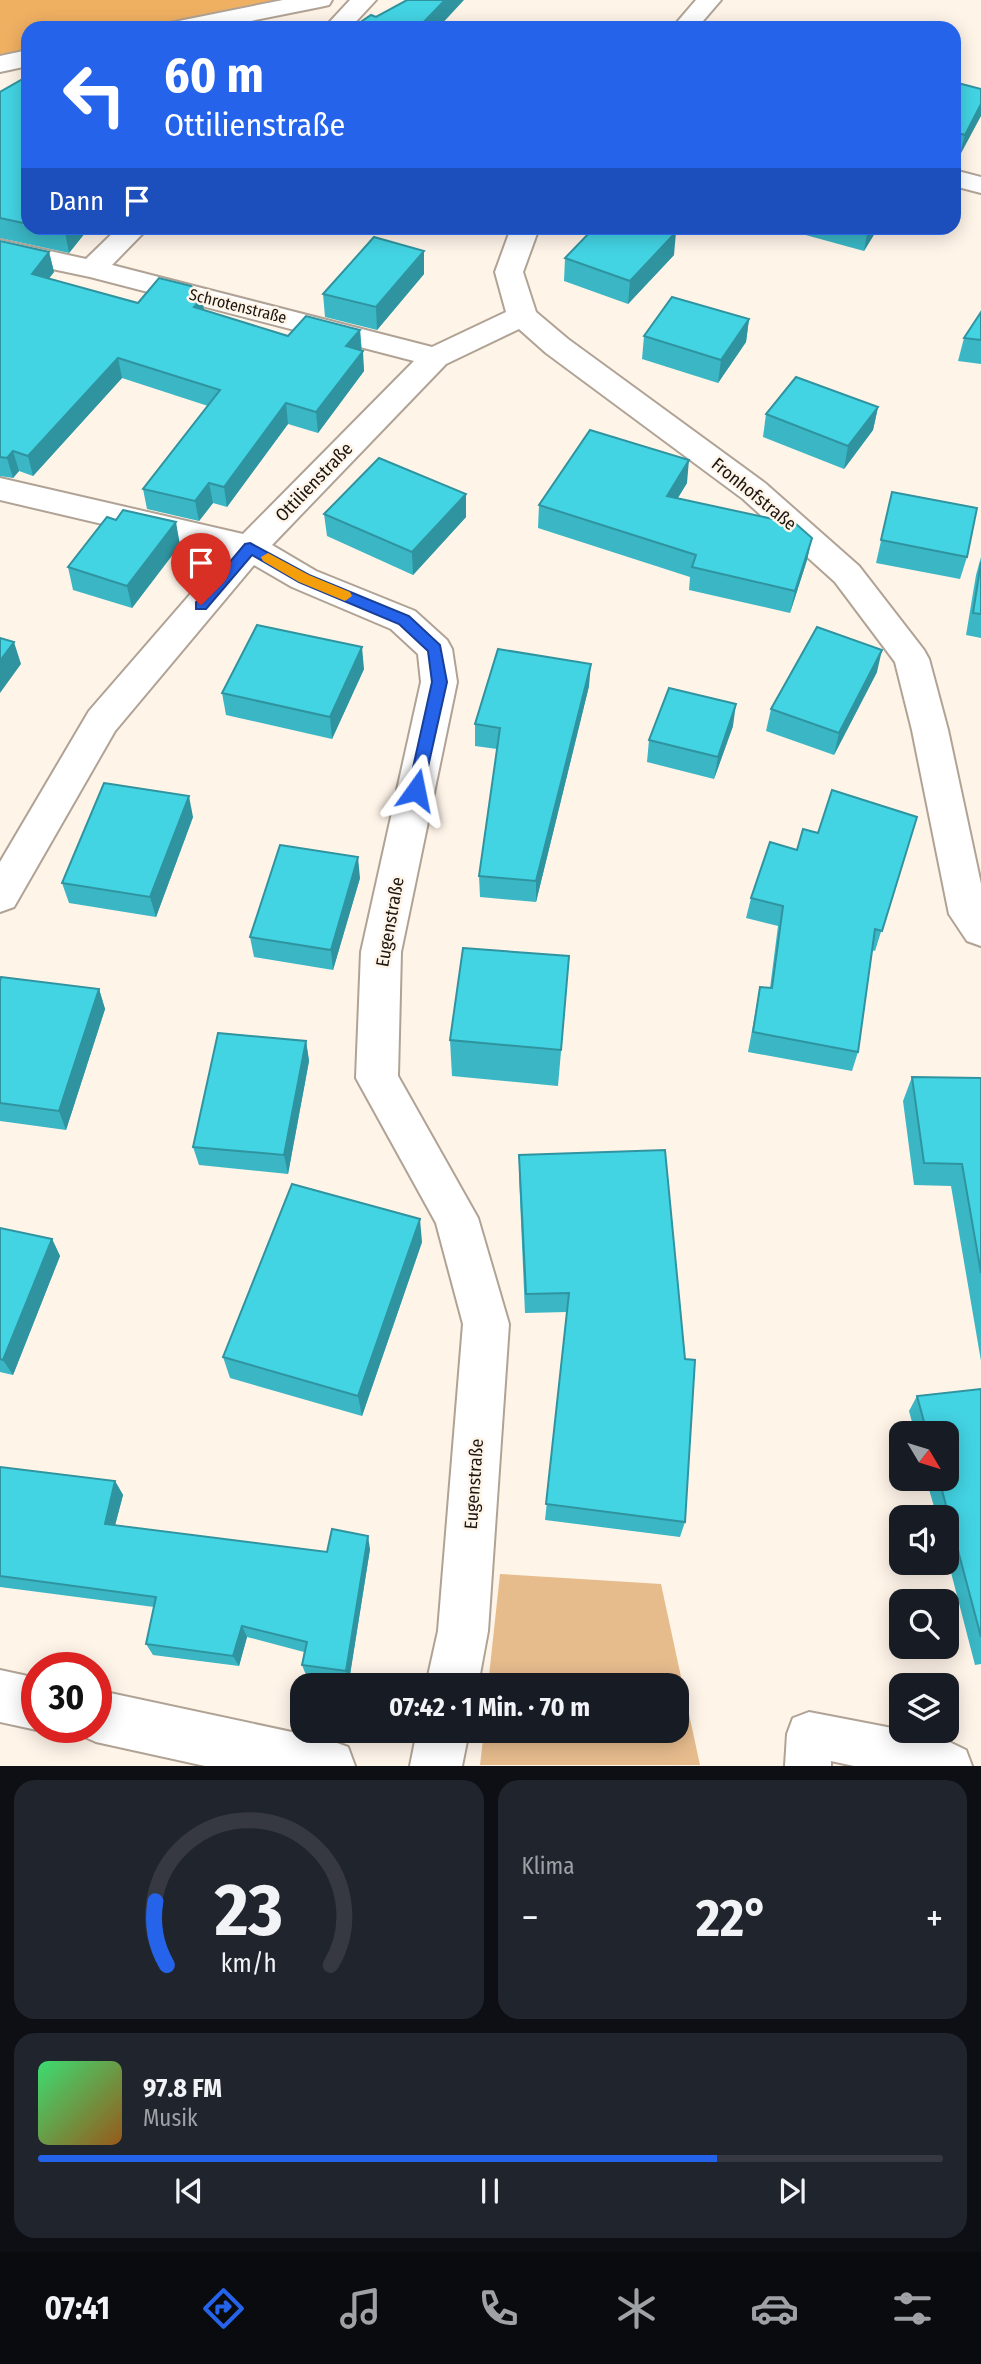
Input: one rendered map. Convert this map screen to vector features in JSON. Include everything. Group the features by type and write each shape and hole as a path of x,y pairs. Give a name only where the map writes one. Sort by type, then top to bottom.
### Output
{"street":[{"path":"214,21 320,0"},
{"path":"343,21 364,0"},
{"path":"690,21 709,0"},
{"path":"0,64 21,60"},
{"path":"961,180 981,185"},
{"path":"92,269 127,235"},
{"path":"522,235 509,272 522,316"},
{"name":"Schrotenstraße","path":"0,249 92,269 435,357"},
{"name":"Ottilienstraße","path":"0,896 102,721 250,547 435,357 522,316"},
{"name":"Fronhofstraße","path":"522,316 556,346 754,491 847,574 912,659 930,730 968,914 981,930"},
{"name":"Eugenstraße","path":"0,489 250,547 304,579 404,620 435,649 439,682 381,952 377,1078 456,1218 486,1324 463,1631 454,1673"},
{"path":"0,1696 21,1701"},
{"path":"112,1719 330,1766"},
{"path":"436,1766 441,1743"}],"lane":[{"path":"808,1766 809,1734 939,1760 950,1766"}],"shaded area":[{"path":"0,0 320,0 214,21 21,21 21,60 0,64"},
{"path":"500,1574 661,1584 680,1673 489,1673"},
{"path":"689,1714 700,1765 480,1765 483,1743 689,1743"}],"building":[{"path":"407,0 445,0 425,21 362,21 371,15 376,17"},
{"path":"21,80 21,222 0,218 0,92"},
{"path":"961,84 981,89 981,104 965,135 961,134"},
{"path":"587,235 673,235 630,281 565,258"},
{"path":"374,237 424,251 376,307 323,294"},
{"path":"0,241 49,252 32,274 138,303 159,278 191,286 202,298 194,307 288,336 306,316 360,330 346,346 363,351 316,412 286,403 224,487 209,483 195,501 143,489 220,390 118,358 28,456 13,451 7,458 0,457"},
{"path":"672,297 749,319 721,360 644,336"},
{"path":"981,312 981,340 964,338"},
{"path":"796,377 878,407 848,446 766,414"},
{"path":"590,430 689,460 667,496 796,524 812,538 795,591 692,567 696,555 539,505"},
{"path":"379,458 466,494 412,552 324,514"},
{"path":"892,492 977,508 967,557 881,540"},
{"path":"123,510 176,522 127,586 68,567 107,517 116,520"},
{"path":"981,562 981,614 973,613"},
{"path":"257,625 362,647 330,717 222,693"},
{"path":"817,627 882,650 839,733 771,709"},
{"path":"0,638 14,642 0,661"},
{"path":"498,649 591,664 536,881 479,876 500,728 475,724"},
{"path":"669,688 736,704 718,757 649,740"},
{"path":"104,783 189,796 150,897 62,883"},
{"path":"832,790 917,817 882,931 875,929 858,1052 753,1032 760,987 772,988 783,906 751,898 770,842 797,850 803,829 818,833"},
{"path":"280,845 358,857 331,950 250,937"},
{"path":"463,948 569,956 561,1050 450,1040"},
{"path":"1,977 99,989 59,1111 0,1103"},
{"path":"218,1033 306,1041 284,1155 193,1147"},
{"path":"912,1077 981,1078 981,1273 962,1164 924,1163"},
{"path":"665,1150 685,1359 695,1360 685,1522 546,1504 569,1293 526,1294 519,1155"},
{"path":"292,1184 420,1219 358,1396 223,1357"},
{"path":"0,1228 52,1239 3,1360 0,1359"},
{"path":"981,1389 981,1637 959,1554 959,1505 946,1505 942,1491 959,1491 959,1421 924,1421 917,1396"},
{"path":"0,1467 115,1481 105,1524 327,1552 332,1529 368,1536 346,1671 302,1665 307,1642 242,1626 233,1656 146,1644 156,1597 0,1576"}],"slow traffic":[{"path":"268,557 304,579 345,596"}],"route":[{"path":"201,605 250,547 304,579 404,620 435,649 439,682 416,790"}]}
